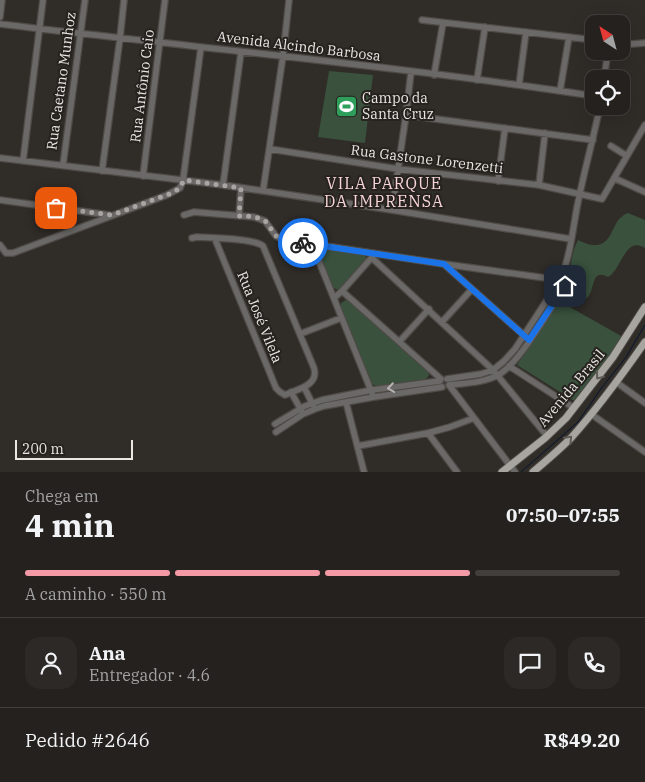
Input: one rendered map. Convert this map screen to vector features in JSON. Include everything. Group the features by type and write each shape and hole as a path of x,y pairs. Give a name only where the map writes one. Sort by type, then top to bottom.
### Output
{"main road":[{"name":"Avenida Brasil","path":"502,472 513,468 560,424 574,408 613,357 645,307"},
{"path":"533,472 566,442 591,414 645,342"}],"street":[{"path":"0,17 2,0"},
{"path":"23,161 43,0"},
{"name":"Rua Caetano Munhoz","path":"63,166 85,0"},
{"path":"102,171 124,0"},
{"name":"Rua Antônio Caio","path":"143,176 165,0"},
{"path":"263,191 283,56 289,0"},
{"path":"422,20 585,39"},
{"path":"434,75 443,23"},
{"name":"Avenida Alcindo Barbosa","path":"0,24 283,56 585,94"},
{"path":"477,80 485,27"},
{"path":"519,85 526,32"},
{"path":"560,90 569,37"},
{"path":"630,44 645,43"},
{"path":"0,244 6,253 13,253 172,193 180,188 184,180 201,47"},
{"path":"223,186 241,52"},
{"path":"392,210 411,72"},
{"path":"406,115 593,140"},
{"path":"560,280 566,262 598,115"},
{"path":"645,125 614,178 645,192"},
{"path":"498,181 505,128"},
{"path":"539,185 545,133"},
{"path":"611,146 627,156"},
{"name":"Rua Gastone Lorenzetti","path":"270,149 398,169 539,185 602,199 614,178"},
{"path":"0,158 263,191 571,239"},
{"path":"239,216 241,188"},
{"path":"0,200 112,215"},
{"path":"184,215 194,212 254,217 267,223 278,238 285,241 312,244 374,256 560,280 565,283 509,366 497,376 486,380 424,383 372,390 313,406 275,424"},
{"path":"192,238 255,242 260,243 264,248 316,374 312,381 304,387 291,392 302,412"},
{"name":"Rua José Vilela","path":"215,238 272,382 282,394 285,395 291,392"},
{"path":"312,244 374,397"},
{"path":"334,298 374,256"},
{"path":"374,256 493,370 547,436"},
{"path":"444,264 527,338"},
{"path":"442,322 472,289"},
{"path":"342,291 445,383 513,468"},
{"path":"400,341 429,309"},
{"path":"300,334 341,318"},
{"path":"313,406 346,402 445,383 493,370 504,362 527,338"},
{"path":"509,366 574,408"},
{"path":"424,383 429,375 430,368"},
{"path":"616,382 645,403"},
{"path":"304,387 313,406"},
{"path":"346,402 364,472"},
{"path":"276,432 302,412"},
{"path":"591,414 645,452"},
{"path":"358,446 428,433 474,418"},
{"path":"428,433 455,472"}],"green space":[{"name":"Campo da Santa Cruz","path":"329,71 373,75 365,143 318,137"},
{"path":"628,213 645,220 645,248 638,245 633,246 624,255 613,273 608,277 599,275 596,277 588,297 580,301 576,300 571,287 570,270 578,240 591,245 602,244 608,239 619,219"},
{"path":"322,248 363,254 366,257 366,261 340,290 336,289 332,287 319,256"},
{"path":"346,300 428,371 429,375 427,378 379,387 372,384 341,310 341,303"},
{"path":"559,301 623,337 576,402 517,365"}],"waterway":[{"path":"521,472 578,422 626,357 645,325"}],"way so far":[{"path":"56,208 112,215 172,193 180,188 184,180 241,188 239,216 263,220 280,239 303,243"}],"place":[{"name":"Campo da Santa Cruz","path":"346,106"}],"district":[{"name":"VILA PARQUE DA IMPRENSA","path":"384,192"}],"route":[{"path":"303,243 444,264 529,340 565,286"}]}
